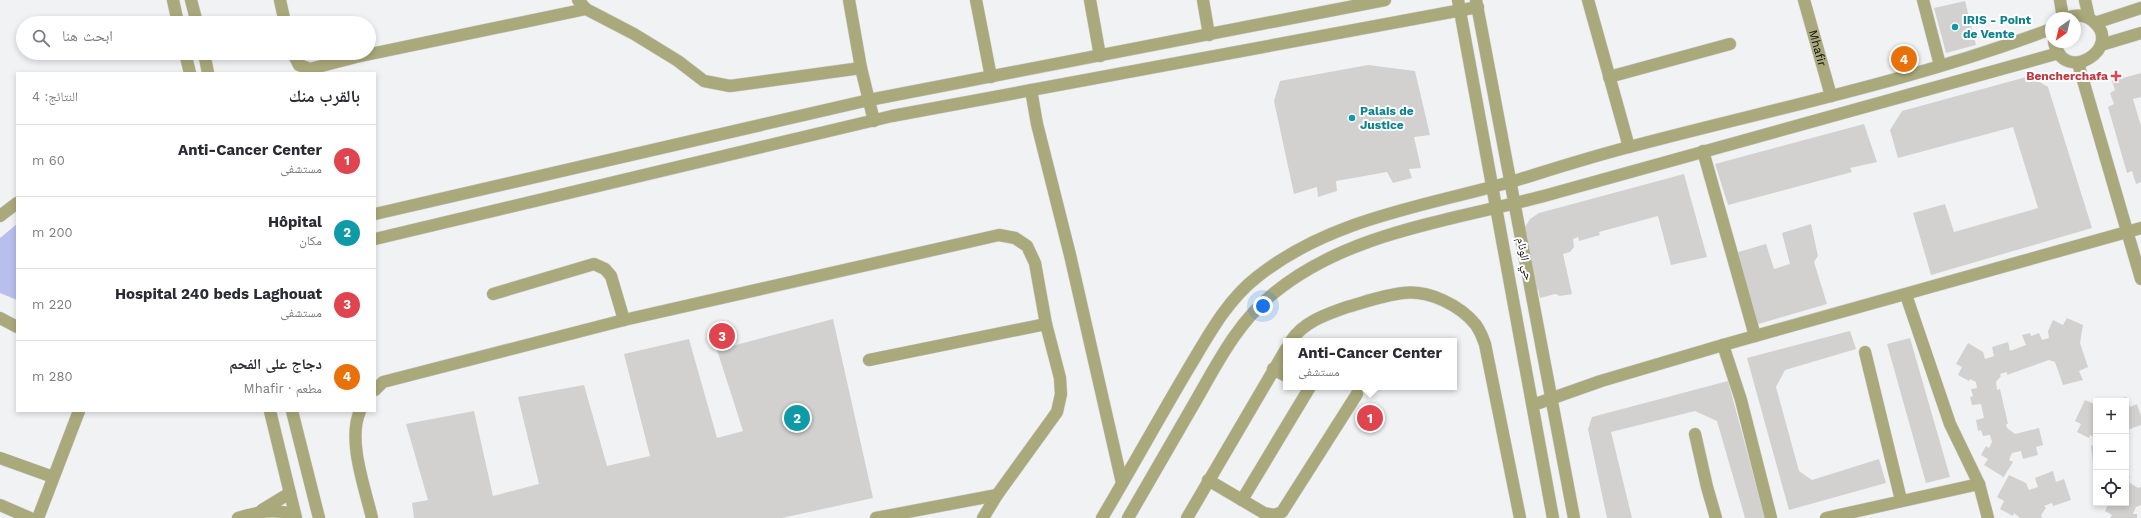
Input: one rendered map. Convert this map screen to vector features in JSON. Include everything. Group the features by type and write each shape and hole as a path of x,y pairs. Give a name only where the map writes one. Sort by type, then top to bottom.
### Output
{"street":[{"path":"173,0 176,16"},
{"path":"191,0 195,16"},
{"path":"280,0 283,16"},
{"path":"849,0 861,68 874,120"},
{"path":"976,0 991,77"},
{"path":"1090,0 1100,56"},
{"path":"1203,0 1209,35"},
{"path":"376,214 869,100 1209,35 1346,3 1385,0"},
{"path":"1588,0 1629,147"},
{"name":"Mhafir","path":"1804,0 1831,96"},
{"path":"1923,0 1940,65"},
{"path":"2060,0 2062,12"},
{"path":"2056,48 2059,54 2069,61 2078,63 2092,58 2101,45 2100,30 2092,21 2085,0"},
{"path":"376,239 874,120 1459,5 1477,3"},
{"name":"حي الوئام","path":"1477,3 1574,518"},
{"path":"376,52 582,4 678,60 704,81 730,86 861,68"},
{"name":"حي الوئام","path":"1459,5 1553,518"},
{"path":"2081,17 2092,21 2141,8"},
{"path":"1102,518 1224,310 1255,278 1290,253 1328,234 1366,220 1510,182 1629,147 1831,96 2003,47 2045,31"},
{"path":"2101,45 2141,33"},
{"path":"1609,77 1730,44"},
{"path":"1131,517 1219,360 1243,324 1270,295 1302,273 1337,255 1366,243 1413,228 1514,204 2059,54"},
{"path":"187,60 190,72"},
{"path":"205,60 208,72"},
{"path":"296,60 298,65 310,69 344,60"},
{"path":"2078,63 2141,279"},
{"path":"1031,90 1037,124 1070,255 1122,483"},
{"path":"1703,151 1755,336"},
{"path":"0,216 16,204"},
{"path":"1533,405 1551,400 1601,381 1723,345 2141,228"},
{"path":"376,389 383,382 624,320 999,235 1015,238 1028,246 1035,263 1046,324 1060,378 1061,394 1057,412 997,495 983,518"},
{"path":"493,294 594,264 605,269 612,276 624,320"},
{"path":"1293,338 1300,330 1326,315 1366,302 1404,293 1426,294 1458,309 1476,325 1485,344 1520,518"},
{"path":"1906,295 1950,424 1979,484 1988,518"},
{"path":"0,318 16,326"},
{"path":"870,360 1046,324"},
{"path":"1723,345 1741,400 1771,518"},
{"path":"1865,352 1901,500"},
{"path":"1187,518 1283,354"},
{"path":"1273,369 1283,374"},
{"path":"1242,500 1307,390"},
{"path":"1208,480 1264,513 1274,515 1282,512 1357,394"},
{"path":"38,518 79,412"},
{"path":"270,412 295,516"},
{"path":"292,412 319,518"},
{"path":"360,412 356,420 355,444 372,518"},
{"path":"1695,434 1707,487 1716,518"},
{"path":"0,458 53,477"},
{"path":"1826,518 1901,500 1979,484"},
{"path":"259,512 290,493"},
{"path":"876,518 997,495"},
{"path":"0,505 30,518"},
{"path":"238,518 259,512 281,511 295,516"}],"shaded area":[{"path":"16,225 16,300 0,293 0,238"}],"building":[{"name":"IRIS - Point de Vente","path":"1965,1 1976,45 1946,53 1934,8"},
{"name":"Palais de Justice","path":"1368,65 1415,71 1430,135 1414,137 1421,168 1409,169 1412,178 1393,183 1387,172 1336,181 1337,191 1318,197 1317,187 1294,194 1274,101 1280,81"},
{"path":"2141,73 2141,97 2133,99 2141,126 2141,182 2136,184 2132,171 2127,173 2108,107 2114,104 2110,93 2115,90 2112,81"},
{"path":"2030,76 2048,87 2092,228 1931,275 1913,213 1945,204 1954,232 2038,208 2013,127 1898,158 1890,130 1902,111"},
{"path":"1864,124 1877,162 1850,168 1852,172 1728,205 1715,164"},
{"path":"1684,174 1707,257 1671,265 1658,216 1599,232 1600,235 1579,241 1578,237 1573,239 1574,247 1570,252 1563,254 1572,294 1560,296 1555,294 1540,298 1538,289 1535,290 1525,227 1530,219 1539,213"},
{"path":"1811,224 1818,256 1814,262 1827,304 1755,325 1735,253 1766,244 1774,269 1790,264 1782,233"},
{"path":"2067,318 2083,325 2080,343 2088,367 2079,371 2083,380 2063,385 2055,362 2049,360 2007,375 2007,372 2000,374 2001,376 1996,382 1997,390 2000,389 2008,424 2006,424 2007,428 2015,434 2039,428 2043,445 2036,447 2038,455 2023,459 2021,451 2012,453 2009,460 2013,462 2003,478 1984,465 1988,459 1981,455 1986,446 1989,448 1992,442 1990,435 1983,436 1981,430 1978,431 1976,420 1984,418 1981,404 1972,405 1970,397 1973,396 1971,389 1977,388 1976,382 1970,379 1969,381 1958,375 1962,367 1956,364 1968,343 1983,352 1985,359 1994,356 1992,347 2008,342 2010,351 2026,345 2022,335 2030,333 2031,336 2039,333 2042,340 2049,338 2048,331 2053,320 2063,325"},
{"path":"833,319 873,498 782,518 414,518 412,503 428,500 406,424 474,411 493,496 539,484 518,397 584,385 607,466 650,456 624,354 689,339 717,438 743,431 717,350"},
{"path":"1850,331 1856,349 1785,370 1776,387 1799,471 1812,480 1879,459 1886,483 1789,510 1747,358"},
{"path":"1910,338 1950,477 1926,483 1887,344"},
{"path":"1728,381 1765,518 1745,518 1717,421 1695,411 1611,432 1632,518 1607,518 1588,429 1592,417"},
{"path":"2085,400 2093,404 2093,436 2090,435 2089,438 2077,432 2081,424 2075,421"},
{"path":"2129,404 2130,407 2137,404 2141,416 2141,425 2129,429"},
{"path":"2093,445 2093,462 2091,446"},
{"path":"2053,471 2056,482 2064,479 2071,500 2053,506 2052,503 2044,506 2046,508 2041,515 2042,518 2020,518 2014,513 2013,516 2000,509 2004,501 1997,497 2009,475 2026,483 2029,490 2038,487 2035,478"},
{"path":"2129,481 2138,488 2141,487 2141,505 2136,507 2133,514 2137,514 2137,518 2110,518 2112,515 2105,511 2108,506 2129,506"}],"place":[{"name":"IRIS - Point de Vente","path":"1955,27"},
{"name":"دجاج على الفحم","path":"1904,59"},
{"name":"Bencherchafa","path":"2116,76"},
{"name":"Palais de Justice","path":"1352,118"},
{"name":"Hospital 240 beds Laghouat","path":"722,336"},
{"name":"Hôpital","path":"797,418"},
{"name":"Anti-Cancer Center","path":"1370,418"}]}
